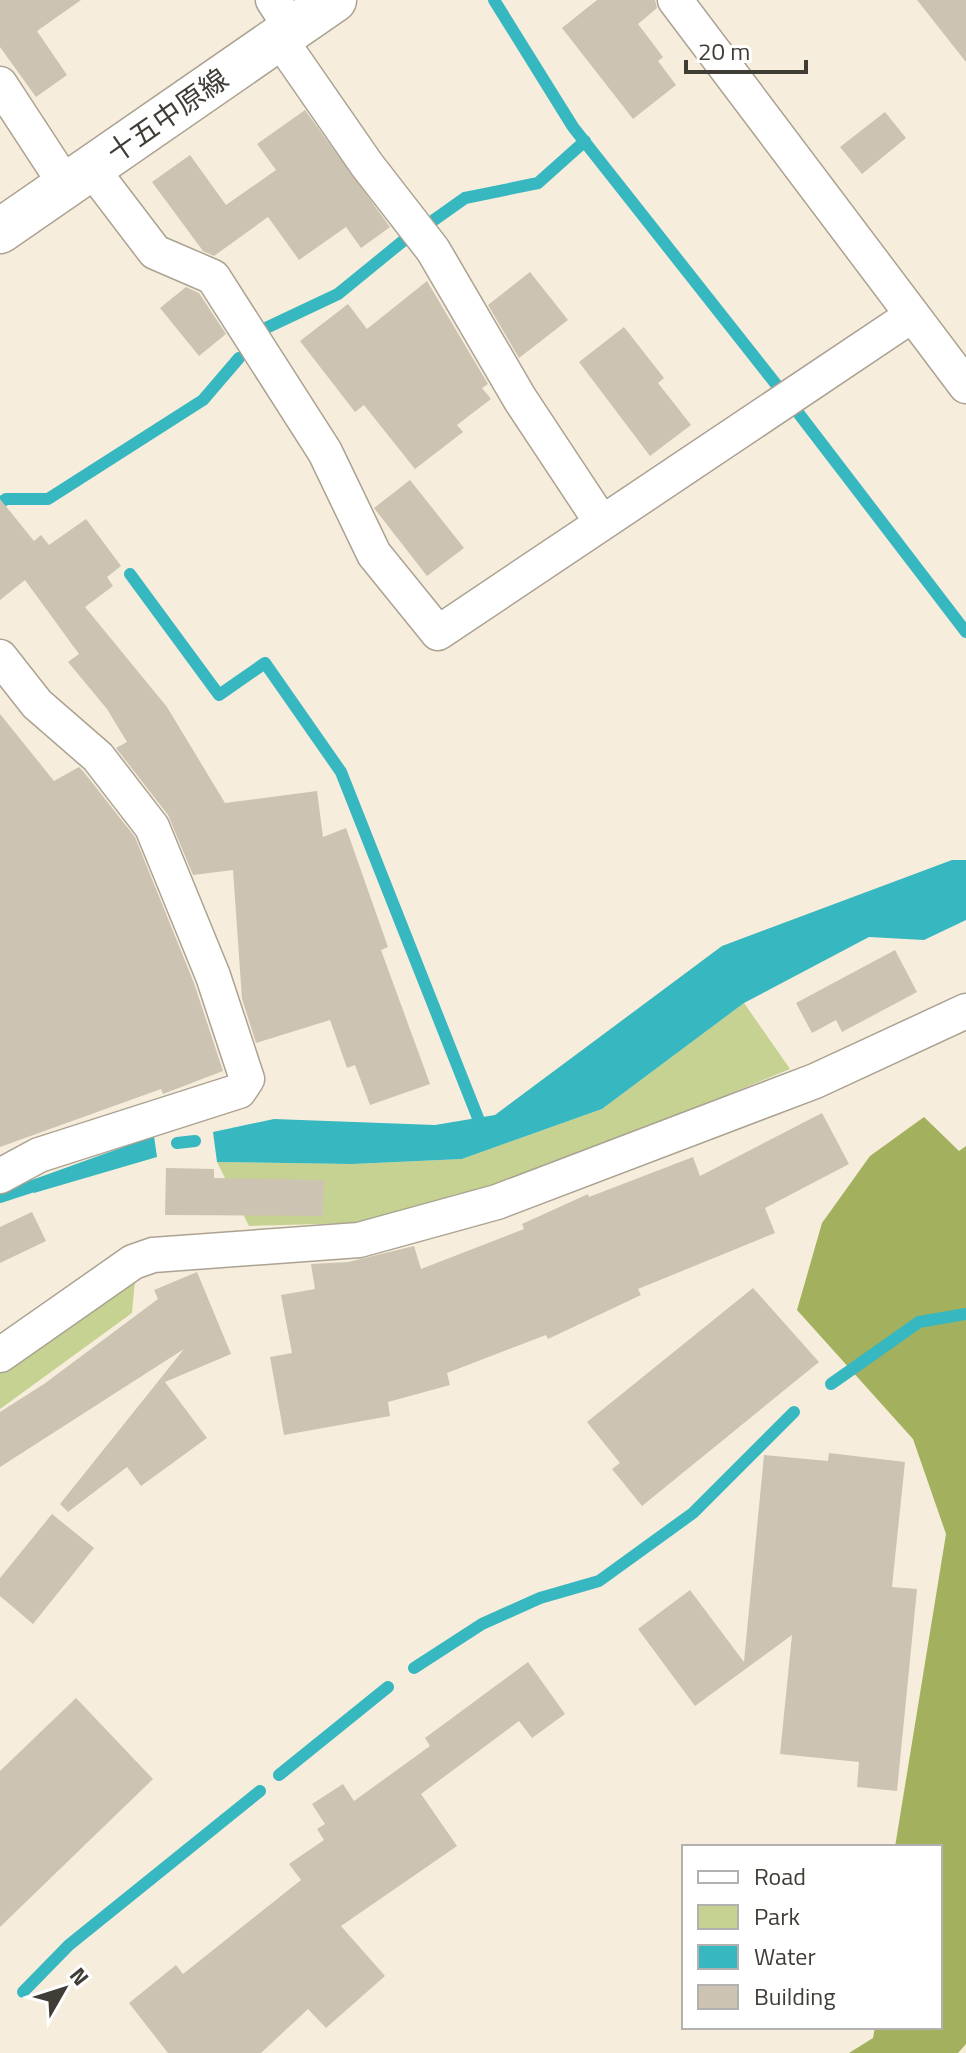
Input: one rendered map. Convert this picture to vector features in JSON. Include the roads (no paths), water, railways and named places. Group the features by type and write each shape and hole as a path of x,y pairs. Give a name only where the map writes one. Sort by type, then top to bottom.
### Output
{"main road":[{"name":"十五中原線","path":"0,231 78,176 281,22 334,0"}],"street":[{"path":"675,0 966,386"},
{"path":"281,22 367,165 433,250 520,399 602,523"},
{"path":"0,84 78,176 155,252 213,277 325,452 374,554 438,633 911,316"},
{"path":"0,657 37,704 98,757 152,827 213,976 247,1079 239,1091 39,1155 0,1176"},
{"path":"0,1355 133,1262 153,1255 359,1240 497,1202 815,1081 966,1011"}],"water":[{"path":"952,860 966,860 966,920 924,940 869,937 744,1003 602,1109 462,1159 352,1164 217,1162 213,1132 274,1119 435,1125 495,1115 722,946"},
{"path":"154,1136 157,1157 34,1193 29,1181"}],"waterway":[{"path":"494,0 573,127 779,388"},
{"path":"434,220 465,198 538,183 585,141"},
{"path":"266,328 338,294 403,241"},
{"path":"0,503 6,499 48,499 203,400 239,358"},
{"path":"796,410 966,632"},
{"path":"130,574 219,695 265,663 341,772 478,1118"},
{"path":"177,1143 195,1141"},
{"path":"0,1197 46,1182"},
{"path":"831,1384 919,1322 966,1314"},
{"path":"414,1668 482,1624 540,1598 599,1581 693,1513 794,1412"},
{"path":"279,1775 388,1687"},
{"path":"23,1992 69,1945 260,1791"}]}
